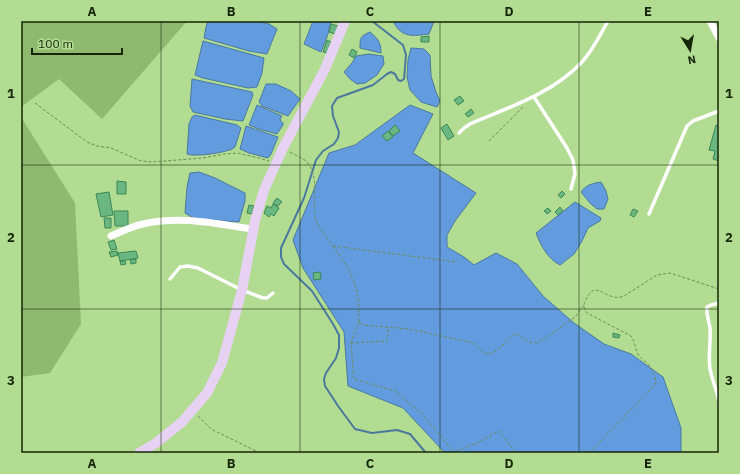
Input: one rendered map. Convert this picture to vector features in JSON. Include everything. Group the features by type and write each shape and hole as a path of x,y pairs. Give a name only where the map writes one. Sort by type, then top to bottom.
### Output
{"street":[{"path":"139,453 156,443 182,422 206,394 222,363 242,290 253,229 264,190 283,148 325,69 345,21"},
{"path":"710,21 719,38"},
{"path":"111,236 143,224 166,221 189,221 253,229"}],"lane":[{"path":"459,133 470,124 534,97 567,76 582,62 593,48 608,21"},
{"path":"534,97 567,148 572,160 575,174 571,189"},
{"path":"649,214 687,126 719,111"},
{"path":"170,279 180,267 188,266 198,268 242,290 263,298 267,298 273,293"},
{"path":"719,303 707,307 706,311 711,341 710,369 719,402"}],"path":[{"path":"35,104 87,142 97,146 111,148 142,161 152,162 203,158 236,153 269,160 275,164"},
{"path":"489,141 522,108"},
{"path":"283,148 305,161 312,171 315,215 319,227 352,276 356,287 359,321 351,342 354,379 395,391 423,415 454,453 479,442 498,431 516,453"},
{"path":"332,246 456,262"},
{"path":"359,321 363,325 409,330 474,343 484,353 488,354 502,346 514,334 529,342 536,343 575,317 589,294 595,290 600,290 613,297 624,296 657,274 664,273 670,273 719,289"},
{"path":"584,304 584,309 587,313 631,336 634,341 636,351 647,364 655,377 656,383 654,387 589,453"},
{"path":"351,342 387,341 388,328"},
{"path":"192,410 211,429 260,453"}],"green space":[{"path":"21,21 187,21 102,119 59,79 21,107"},
{"path":"21,117 75,203 81,324 50,373 21,377"}],"water":[{"path":"208,21 255,21 269,24 277,29 267,54 249,51 204,38"},
{"path":"313,21 331,21 321,52 304,44"},
{"path":"394,21 434,21 429,34 409,35 397,28"},
{"path":"370,32 378,41 381,53 360,48 361,38"},
{"path":"203,41 264,58 262,73 257,87 248,88 195,75"},
{"path":"411,48 424,49 430,55 431,76 440,101 437,107 421,102 410,90 407,77 408,60"},
{"path":"369,54 383,56 384,64 377,75 365,83 357,84 344,72 356,56"},
{"path":"192,79 252,92 253,95 243,121 225,119 193,112 190,106"},
{"path":"266,84 276,84 291,91 300,99 288,116 262,106 259,102"},
{"path":"257,105 282,116 280,120 283,125 277,134 249,125"},
{"path":"410,105 433,114 413,153 476,193 455,221 447,235 447,247 474,265 496,253 517,264 543,296 574,323 604,344 631,354 663,377 681,428 681,453 445,453 403,408 348,386 344,332 303,268 293,240 329,153 355,145"},
{"path":"195,115 237,125 241,128 235,147 231,150 202,155 187,154 189,124 192,117"},
{"path":"246,126 278,137 268,158 240,149"},
{"path":"199,172 245,193 245,201 239,222 195,219 185,213 187,187 190,173"},
{"path":"601,182 608,199 604,209 597,209 581,192 590,185"},
{"path":"575,202 601,218 600,221 588,228 574,254 560,265 545,252 536,233"}],"building":[{"path":"331,24 338,26 335,34 329,32"},
{"path":"429,36 429,42 421,42 421,37"},
{"path":"327,40 331,42 327,53 323,52"},
{"path":"352,49 357,52 354,58 349,55"},
{"path":"460,96 464,101 458,105 454,100"},
{"path":"471,109 474,113 468,117 465,114"},
{"path":"447,124 454,136 448,140 441,128"},
{"path":"395,125 400,131 393,136 389,131"},
{"path":"716,125 719,126 719,161 713,159 715,151 709,150"},
{"path":"388,131 393,137 387,141 382,136"},
{"path":"117,181 126,182 126,194 117,194"},
{"path":"562,191 565,194 561,198 558,195"},
{"path":"109,192 113,215 101,217 96,194"},
{"path":"277,198 282,202 278,206 273,203"},
{"path":"273,204 279,208 274,216 271,214 269,217 264,213 267,206 271,208"},
{"path":"249,205 254,206 252,214 247,213"},
{"path":"560,207 563,211 558,215 555,212"},
{"path":"548,208 551,211 547,214 544,211"},
{"path":"633,209 638,211 634,217 630,215"},
{"path":"114,211 128,211 128,226 115,226"},
{"path":"104,218 111,218 111,228 105,228"},
{"path":"114,240 117,249 111,250 108,242"},
{"path":"117,251 118,255 111,257 109,252"},
{"path":"136,251 138,258 120,261 118,253"},
{"path":"136,259 136,263 131,264 130,260"},
{"path":"120,261 125,261 126,264 121,265"},
{"path":"320,272 321,279 314,280 313,273"},
{"path":"613,333 620,335 619,338 613,337"}],"waterway":[{"path":"372,21 403,45 406,55 404,79 401,81 398,80 395,74 391,72 373,85 337,98 332,106 333,116 339,132 338,138 334,144 323,151 316,160 304,198 281,248 281,257 284,264 312,291 339,335 339,348 336,358 326,373 324,379 325,386 355,429 372,433 397,430 410,434 426,453"}]}
